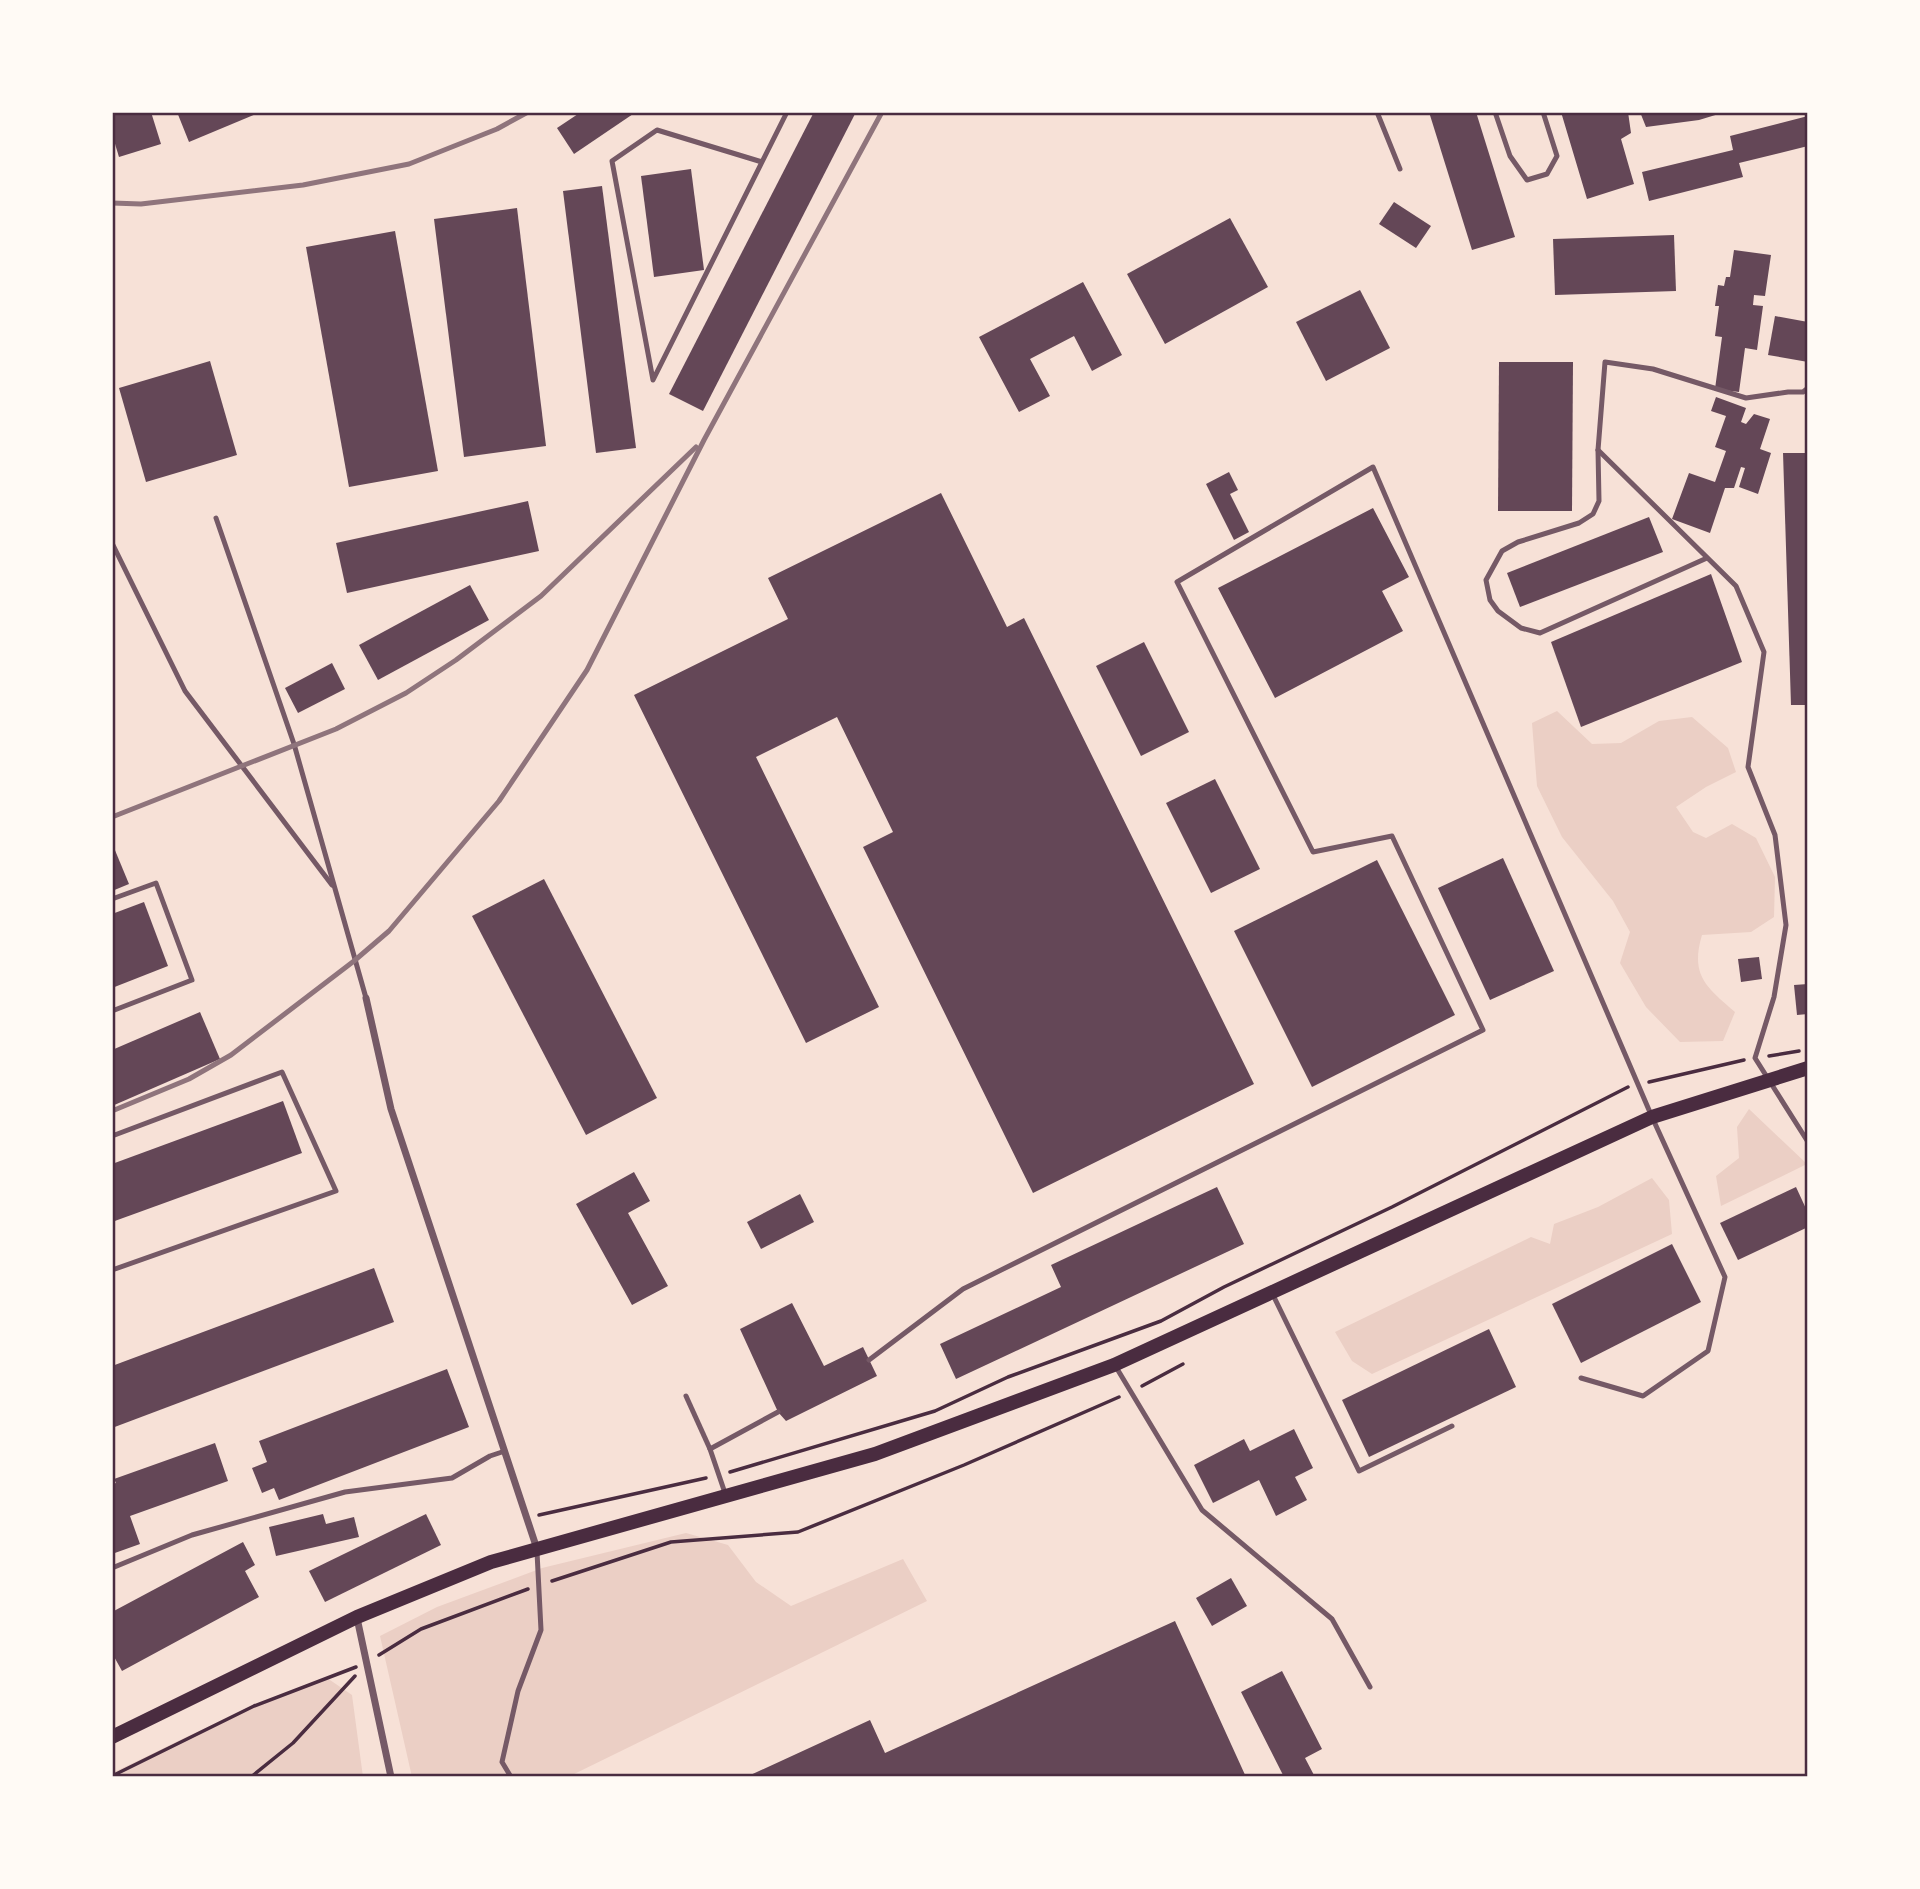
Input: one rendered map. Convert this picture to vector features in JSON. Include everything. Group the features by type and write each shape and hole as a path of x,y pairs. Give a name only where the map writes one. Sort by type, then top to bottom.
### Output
{"main road":[{"path":"112,1737 357,1617 491,1562 876,1454 1114,1365 1652,1117 1808,1068"}],"street":[{"path":"366,998 391,1109 537,1549"},
{"path":"357,1617 391,1777"}],"lane":[{"path":"762,162 657,130 612,160 653,380 672,344 787,112"},
{"path":"1377,112 1400,169"},
{"path":"1495,112 1510,156 1527,180 1547,174 1557,156 1543,112"},
{"path":"1707,558 1540,633 1521,628 1497,611 1490,600 1486,580 1502,551 1518,542 1579,523 1593,514 1599,500 1598,450 1605,362 1653,369 1746,398 1803,392 1808,388"},
{"path":"1598,450 1736,586 1764,652 1748,767 1775,835 1786,925 1774,997 1755,1058 1808,1142"},
{"path":"869,1360 963,1289 1483,1030 1392,836 1313,852 1177,582 1373,467 1652,1117 1725,1277 1707,1351 1643,1396 1581,1378"},
{"path":"216,518 294,744 366,998"},
{"path":"112,543 185,691 334,888"},
{"path":"112,899 156,883 192,980 112,1011"},
{"path":"112,1136 282,1072 336,1191 112,1270"},
{"path":"1272,1292 1359,1471 1452,1426"},
{"path":"1114,1365 1202,1510 1332,1619 1370,1688"},
{"path":"686,1396 710,1449 726,1496"},
{"path":"710,1449 778,1412"},
{"path":"112,1568 191,1535 345,1492 452,1478 490,1456 505,1451"},
{"path":"511,1777 502,1762 518,1692 541,1630 537,1549"}],"path":[{"path":"527,1517 720,1475 935,1411 1008,1377 1161,1321 1224,1287 1392,1207 1490,1155"},
{"path":"348,1672 421,1629 671,1542 798,1532 964,1465 1130,1392 1183,1364"},
{"path":"112,1776 254,1706 367,1663"},
{"path":"251,1777 293,1743 367,1663"}],"shaded area":[{"path":"1557,711 1592,744 1621,743 1659,721 1692,717 1728,748 1736,772 1706,787 1676,807 1693,832 1706,838 1732,824 1756,838 1775,877 1774,917 1751,932 1702,935 1698,960 1703,979 1735,1012 1723,1041 1680,1042 1646,1007 1620,963 1630,932 1613,901 1562,837 1537,786 1532,723"},
{"path":"1749,1109 1807,1164 1721,1206 1716,1176 1739,1158 1737,1127"},
{"path":"1652,1178 1669,1200 1672,1234 1372,1374 1352,1361 1335,1332 1531,1237 1550,1244 1554,1224 1598,1207"},
{"path":"686,1533 728,1545 756,1582 791,1606 903,1559 927,1601 568,1777 412,1777 380,1636 437,1607 542,1568"},
{"path":"327,1678 352,1695 363,1777 112,1777 112,1773 218,1722"}],"building":[{"path":"112,112 151,112 161,144 119,157 112,134"},
{"path":"177,112 261,112 189,142"},
{"path":"581,112 636,112 574,154 557,128"},
{"path":"814,112 856,112 703,411 669,394"},
{"path":"1429,112 1476,112 1515,237 1472,250"},
{"path":"1561,112 1628,112 1631,133 1621,139 1634,184 1587,199"},
{"path":"1640,112 1722,113 1699,120 1646,127"},
{"path":"1808,116 1808,146 1739,163 1743,177 1649,201 1642,172 1733,150 1730,136"},
{"path":"691,169 704,270 654,277 641,176"},
{"path":"602,186 636,448 596,453 563,191"},
{"path":"1394,202 1431,226 1416,248 1379,224"},
{"path":"517,208 546,446 464,457 434,219"},
{"path":"1230,218 1268,287 1165,344 1127,274"},
{"path":"395,231 438,471 349,487 306,247"},
{"path":"1674,235 1676,291 1555,295 1553,239"},
{"path":"1734,250 1771,255 1765,296 1754,295 1753,305 1763,306 1757,350 1745,348 1739,392 1715,389 1722,337 1715,336 1719,306 1715,306 1718,285 1724,286 1726,277 1730,277"},
{"path":"1083,282 1122,355 1092,371 1074,336 1030,359 1050,396 1019,412 979,337"},
{"path":"1360,290 1390,348 1326,381 1296,322"},
{"path":"1775,316 1808,322 1808,362 1768,355"},
{"path":"210,361 237,455 146,482 119,388"},
{"path":"1499,362 1573,362 1572,511 1498,511"},
{"path":"1716,397 1746,408 1741,422 1746,424 1754,414 1770,419 1760,449 1771,453 1758,494 1739,487 1745,468 1741,467 1734,488 1725,488 1710,533 1672,519 1689,473 1715,482 1726,451 1715,447 1726,416 1711,411"},
{"path":"1783,453 1808,453 1808,705 1791,705"},
{"path":"1229,472 1238,490 1230,494 1249,532 1234,540 1206,484"},
{"path":"941,493 1007,627 1024,618 1254,1084 1033,1193 863,847 893,832 837,717 756,757 879,1007 806,1043 634,695 788,619 768,578"},
{"path":"528,501 539,551 347,593 336,543"},
{"path":"1373,508 1409,577 1382,591 1403,631 1275,698 1218,588"},
{"path":"1649,517 1663,552 1520,607 1507,573"},
{"path":"1711,574 1742,662 1581,727 1551,642"},
{"path":"470,585 489,620 378,680 359,645"},
{"path":"1144,642 1189,732 1141,756 1096,666"},
{"path":"332,663 345,689 298,713 285,688"},
{"path":"1215,779 1260,869 1211,893 1166,803"},
{"path":"112,843 129,884 112,891"},
{"path":"1503,858 1554,971 1490,1000 1438,888"},
{"path":"1377,860 1455,1015 1312,1087 1234,931"},
{"path":"544,879 657,1098 586,1135 472,916"},
{"path":"144,902 168,966 112,988 112,914"},
{"path":"1759,957 1762,979 1741,982 1738,959"},
{"path":"1808,984 1808,1014 1797,1015 1794,985"},
{"path":"200,1012 220,1059 112,1106 112,1050"},
{"path":"283,1101 302,1153 112,1222 112,1164"},
{"path":"634,1172 650,1201 628,1213 668,1286 632,1305 576,1204"},
{"path":"1217,1187 1244,1244 956,1379 940,1344 1061,1287 1051,1265"},
{"path":"1796,1187 1808,1213 1808,1227 1738,1260 1720,1223"},
{"path":"800,1194 814,1222 761,1249 747,1222"},
{"path":"1672,1244 1701,1302 1581,1363 1552,1304"},
{"path":"374,1268 394,1322 112,1428 112,1366"},
{"path":"792,1303 824,1366 863,1347 877,1376 786,1421 778,1412 740,1329"},
{"path":"1489,1329 1516,1387 1369,1457 1342,1400"},
{"path":"447,1369 469,1427 279,1500 274,1488 262,1493 252,1468 267,1462 259,1441"},
{"path":"1294,1429 1313,1468 1295,1477 1307,1500 1276,1516 1259,1480 1213,1503 1194,1465 1244,1439 1250,1451"},
{"path":"215,1443 228,1481 130,1516 140,1544 112,1554 112,1484 116,1483 114,1479"},
{"path":"323,1514 326,1524 354,1517 359,1537 276,1556 269,1527"},
{"path":"426,1514 441,1545 325,1602 309,1571"},
{"path":"243,1542 255,1565 245,1571 259,1597 122,1671 112,1653 112,1612"},
{"path":"1231,1578 1247,1606 1212,1626 1196,1598"},
{"path":"1175,1621 1246,1777 746,1777 870,1720 885,1753"},
{"path":"1282,1671 1322,1749 1305,1758 1315,1777 1284,1777 1241,1692"}],"railway":[{"path":"112,203 141,204 303,185 409,164 497,129 528,112"},
{"path":"112,1111 189,1079 231,1055 354,961 389,931 499,801 587,670 704,440 882,112"},
{"path":"112,817 336,729 406,693 456,660 541,596 696,447"}]}
